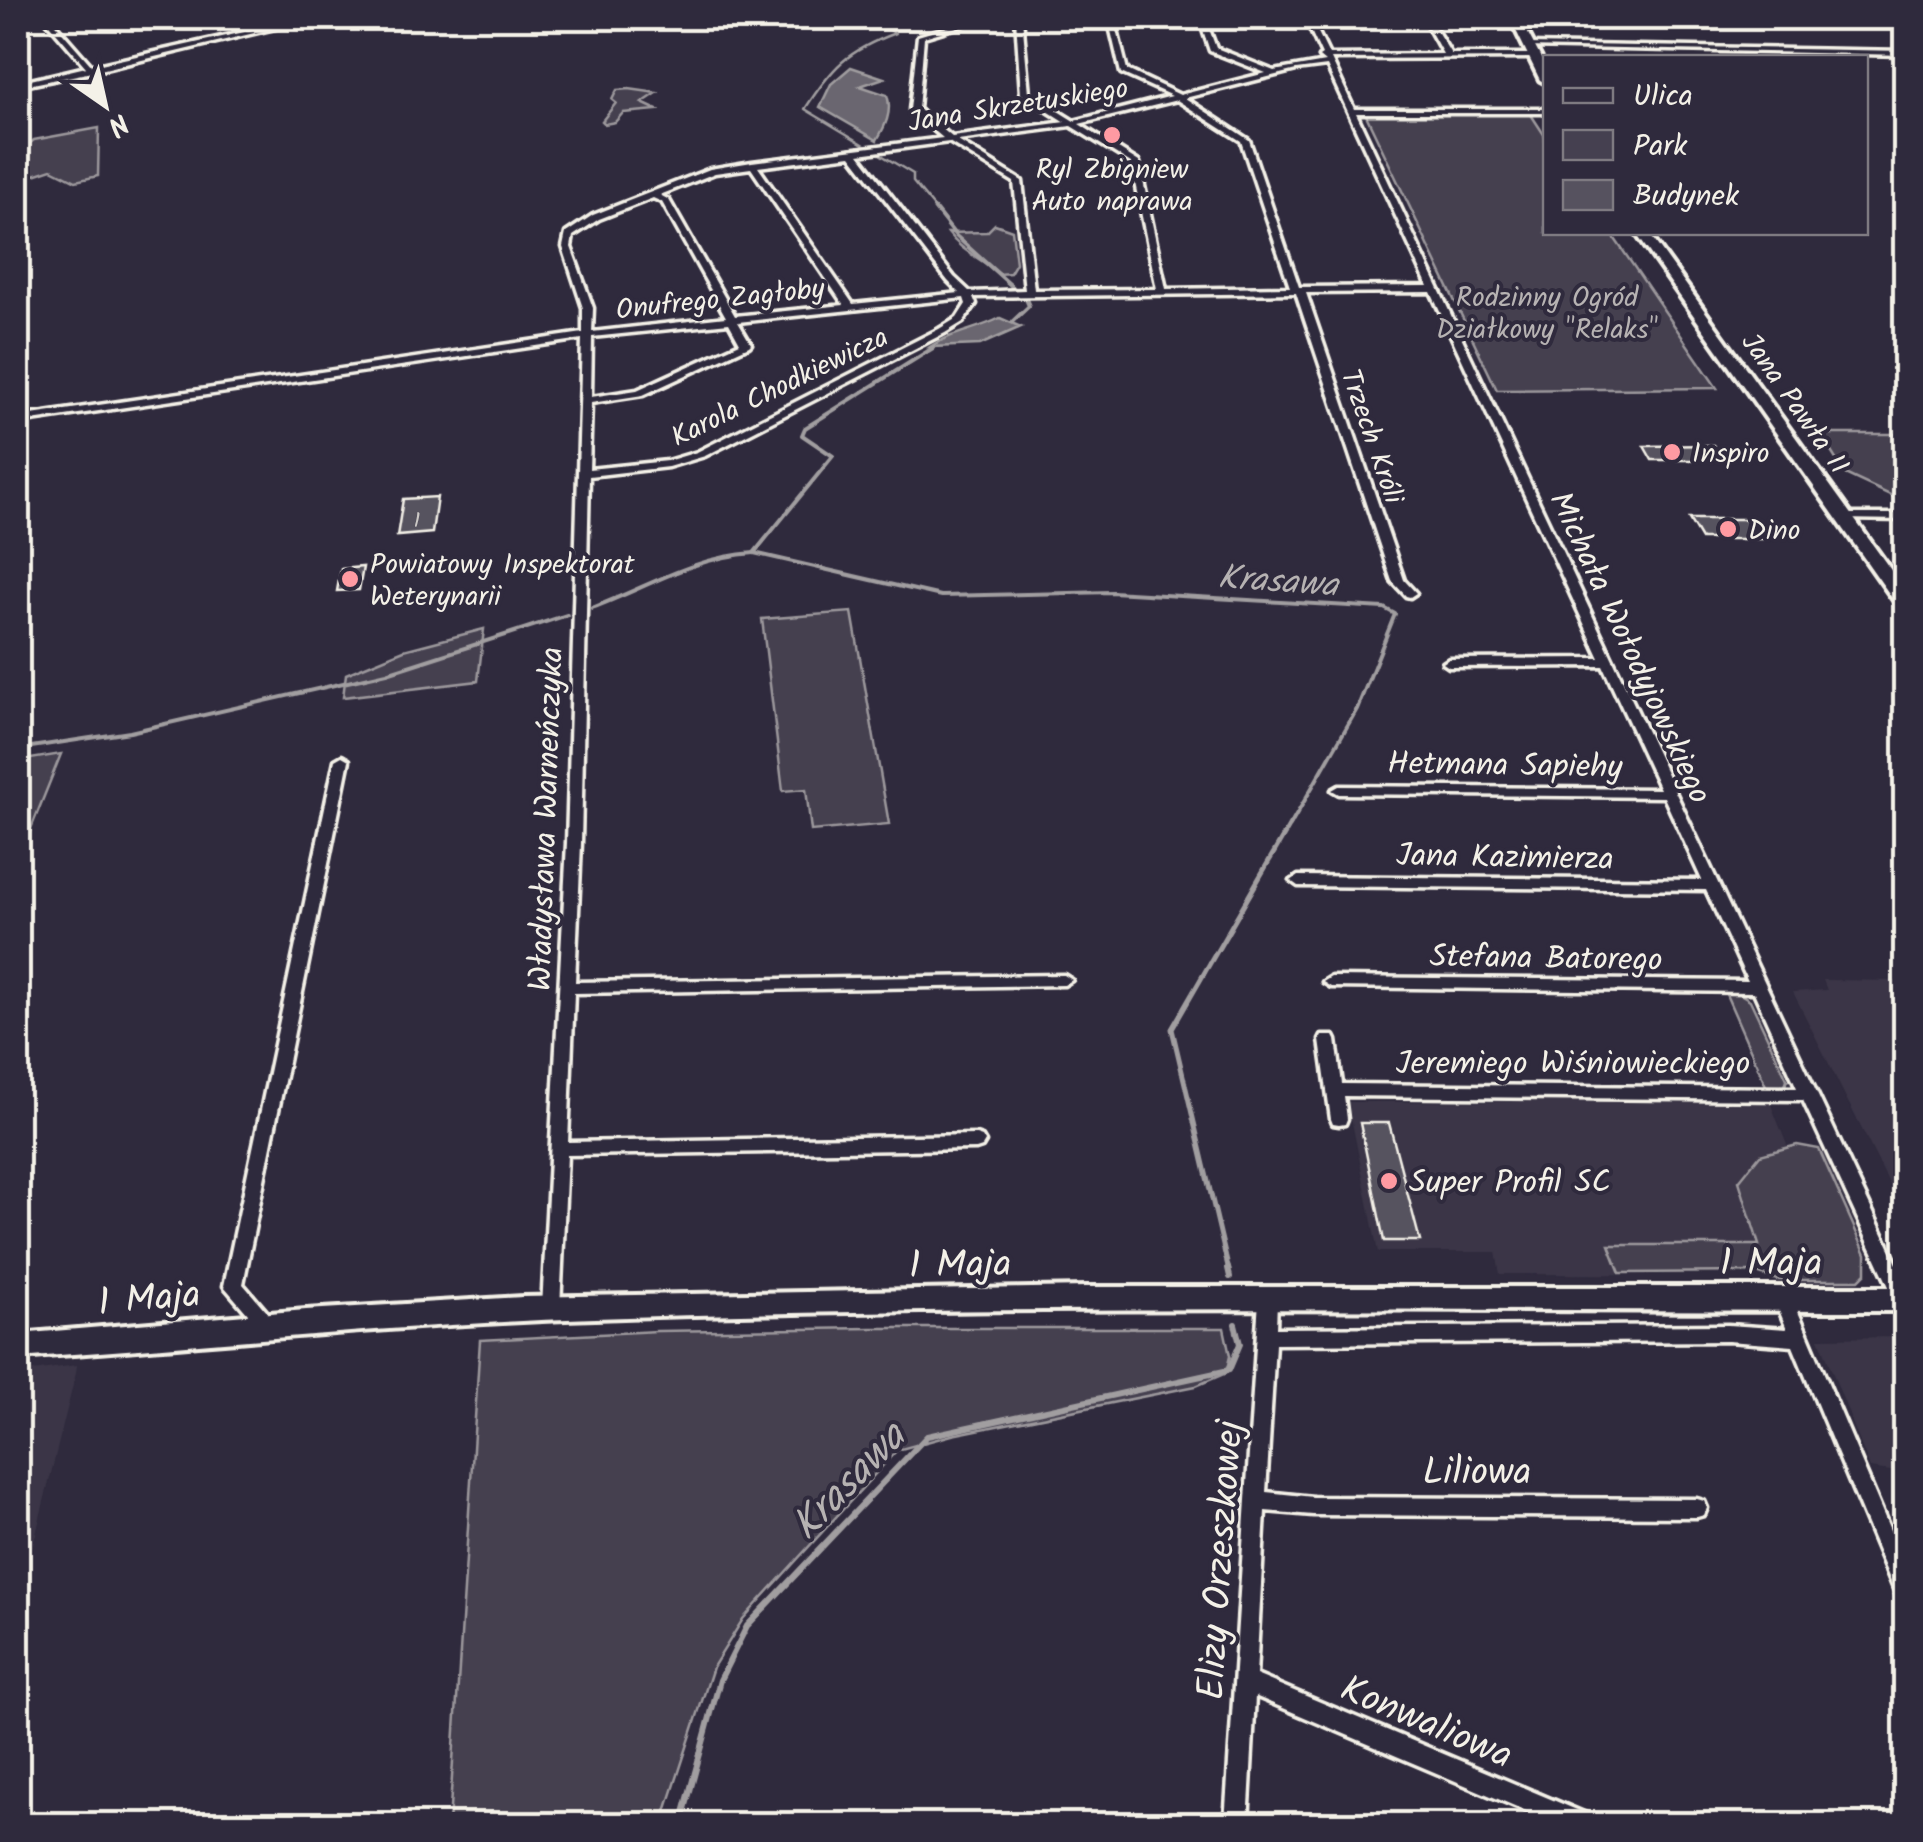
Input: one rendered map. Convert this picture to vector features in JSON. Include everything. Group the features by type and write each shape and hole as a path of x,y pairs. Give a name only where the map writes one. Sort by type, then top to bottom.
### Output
{"main road":[{"path":"1515,18 1543,74"},
{"name":"Jana Pawła II","path":"1643,235 1906,605"},
{"name":"1 Maja","path":"18,1346 550,1308 1011,1300 1905,1300"}],"street":[{"path":"47,18 92,70"},
{"path":"18,84 314,18"},
{"path":"984,18 925,33 918,40 914,112 1018,181 1022,292"},
{"path":"1019,18 1023,91 1135,162 1162,291"},
{"name":"Trzech Króli","path":"1112,18 1124,71 1179,98 1245,140 1398,581 1410,592"},
{"path":"1202,18 1213,49 1274,74"},
{"name":"Michała Wołodyjowskiego","path":"1308,18 1905,1300"},
{"path":"1426,18 1448,56"},
{"name":"Jana Skrzetuskiego","path":"752,164 1070,124 1329,60 1531,51 1906,53"},
{"name":"Jana Skrzetuskiego","path":"1288,70 1316,69 1335,74"},
{"path":"1352,110 1543,112"},
{"path":"853,152 968,295"},
{"path":"752,164 850,307"},
{"name":"Władysława Warneńczyka","path":"550,1308 567,988 587,336 586,296 566,240 596,217 704,173 752,164"},
{"path":"584,401 639,393 744,347 745,341 665,200 654,195"},
{"name":"Onufrego Zagłoby","path":"18,420 587,336 968,295 1433,289"},
{"name":"Karola Chodkiewicza","path":"582,473 668,464 702,454 950,326 971,304 968,295"},
{"path":"1843,517 1906,517"},
{"path":"1449,663 1608,662"},
{"path":"256,1326 258,1312 233,1286 342,760"},
{"name":"Hetmana Sapiehy","path":"1339,790 1670,793"},
{"name":"Jana Kazimierza","path":"1298,881 1711,885"},
{"path":"567,988 1064,980"},
{"name":"Stefana Batorego","path":"1331,982 1760,987"},
{"path":"1328,1040 1339,1120"},
{"name":"Jeremiego Wiśniowieckiego","path":"1336,1090 1810,1094"},
{"path":"559,1149 976,1142"},
{"name":"Elizy Orzeszkowej","path":"1236,1824 1268,1300"},
{"path":"1784,1300 1906,1594"},
{"path":"1268,1336 1728,1334 1800,1338"},
{"name":"Liliowa","path":"1257,1501 1313,1506 1697,1508"},
{"name":"Konwaliowa","path":"1245,1681 1582,1824"}],"shaded area":[{"path":"851,67 884,78 860,86 887,95 888,114 877,140 820,107 831,84"},
{"path":"1000,318 1021,327 980,345 930,347 947,338"},
{"path":"1823,980 1905,981 1905,1215 1793,992 1827,990"},
{"path":"1769,1100 1839,1275 1500,1274 1496,1252 1378,1252 1348,1102"},
{"path":"1905,1337 1905,1473 1870,1468 1819,1338"},
{"path":"77,1365 76,1373 18,1606 18,1373"}],"green space":[{"path":"617,90 657,93 642,103 657,110 623,113 615,122 605,124 602,121 616,103 612,100"},
{"name":"Rodzinny Ogród Działkowy \"Relaks\"","path":"1365,113 1530,113 1543,133 1543,235 1612,235 1717,388 1497,390"},
{"path":"99,128 98,176 76,181 52,169 22,179 20,151 34,140"},
{"path":"995,224 1012,230 1016,263 1010,273 999,274 948,233 987,232"},
{"path":"1820,434 1905,434 1905,502 1845,474"},
{"path":"852,612 889,824 811,831 806,789 783,791 762,619"},
{"path":"484,629 478,681 343,697 346,674 404,650"},
{"path":"61,754 18,861 18,761"},
{"path":"1725,992 1737,992 1750,1000 1787,1079 1785,1086 1767,1088"},
{"path":"1797,1145 1819,1149 1866,1254 1866,1273 1859,1280 1777,1280 1754,1272 1620,1273 1609,1245 1759,1245 1739,1181 1760,1155"},
{"path":"1224,1328 1230,1356 1226,1373 1196,1386 952,1435 897,1450 743,1619 713,1667 662,1824 449,1824 480,1340 657,1331"}],"building":[{"name":"Inspiro","path":"1713,445 1723,460 1652,460 1644,446"},
{"path":"437,497 432,533 397,536 403,499"},
{"name":"Dino","path":"1689,519 1755,519 1768,539 1701,539"},
{"name":"Powiatowy Inspektorat Weterynarii","path":"363,567 359,590 337,591 341,569"},
{"name":"Super Profil SC","path":"1360,1123 1389,1123 1420,1241 1384,1241"}],"waterway":[{"name":"Krasawa","path":"879,18 877,23 895,33 842,62 805,109 913,174 913,182 936,210"},
{"name":"Krasawa","path":"934,208 956,236 1026,299 1029,306 1013,321"},
{"name":"Krasawa","path":"754,553 833,456 802,435 805,428 933,348"},
{"path":"592,608 711,560 754,553"},
{"name":"Krasawa","path":"754,553 941,596 1112,592 1384,608 1395,614 1357,709 1290,826"},
{"path":"18,749 130,732 387,673 567,615"},
{"name":"Krasawa","path":"1229,1271 1172,1029 1291,823"},
{"name":"Krasawa","path":"1228,1268 1230,1277"},
{"name":"Krasawa","path":"681,1824 720,1680 747,1626 927,1436 1229,1370 1240,1344 1235,1324"}],"place":[{"name":"Ryl Zbigniew Auto naprawa","path":"1112,135"},
{"name":"Inspiro","path":"1672,452"},
{"name":"Dino","path":"1728,529"},
{"name":"Powiatowy Inspektorat Weterynarii","path":"350,579"},
{"name":"Super Profil SC","path":"1389,1181"}]}
